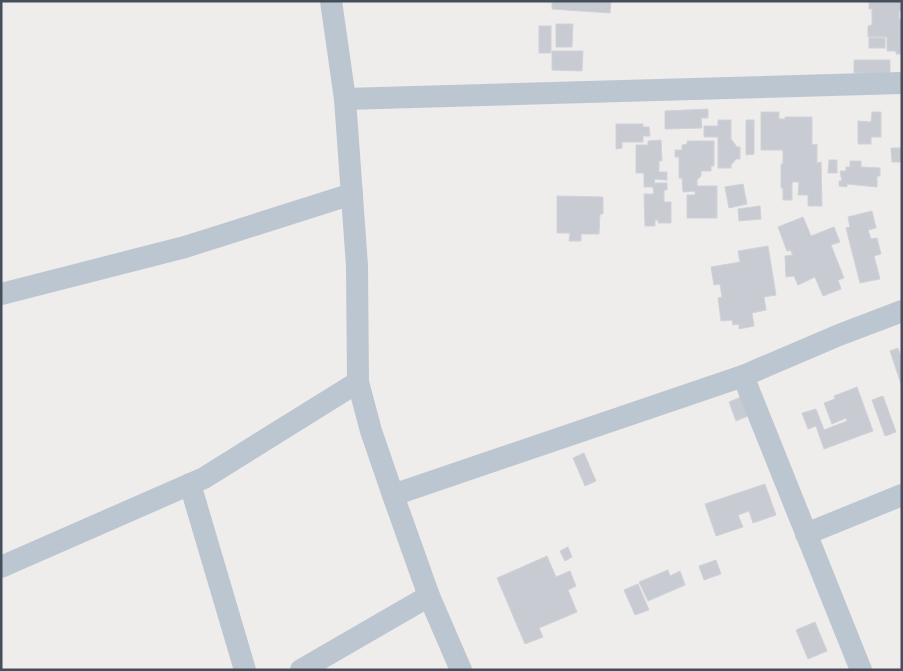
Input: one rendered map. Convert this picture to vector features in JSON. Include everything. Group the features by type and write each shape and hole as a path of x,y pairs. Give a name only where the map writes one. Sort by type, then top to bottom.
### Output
{"street":[{"path":"331,1 344,99 352,194 357,266 358,382 371,431 393,496 429,596 461,670"},
{"path":"344,99 902,83"},
{"path":"1,294 185,247 352,194"},
{"path":"393,496 743,376 839,335 902,311"},
{"path":"743,376 861,670"},
{"path":"1,567 204,478 358,382"},
{"path":"190,484 245,670"},
{"path":"806,534 902,495"},
{"path":"300,670 429,596"}],"building":[{"path":"539,1 611,1 610,13 552,9 552,2"},
{"path":"869,1 902,1 902,11 899,11 899,19 902,19 902,54 896,54 896,51 887,51 887,37 868,37 868,26 872,25 872,9 869,9"},
{"path":"556,24 573,24 572,47 556,47"},
{"path":"539,26 551,26 551,53 539,53"},
{"path":"869,38 885,38 885,48 869,48"},
{"path":"552,51 583,51 582,71 552,70"},
{"path":"854,60 890,60 890,74 854,73"},
{"path":"708,109 708,118 701,118 702,128 665,129 665,111"},
{"path":"761,112 779,112 779,119 785,119 785,117 812,117 812,145 817,144 817,163 821,162 822,206 808,206 808,195 798,195 799,182 792,182 792,200 783,200 781,164 783,164 783,150 761,150"},
{"path":"872,112 881,112 881,137 871,137 871,144 858,144 858,121 871,122"},
{"path":"718,120 731,120 731,139 737,147 740,147 740,159 736,159 731,168 718,168 718,137 704,137 704,126 718,126"},
{"path":"746,120 754,120 754,154 746,155"},
{"path":"616,124 643,124 643,127 649,127 650,136 643,136 643,142 622,142 622,148 616,149"},
{"path":"661,140 662,161 659,161 659,172 667,172 667,180 655,179 654,183 667,183 667,190 664,190 664,202 671,202 671,223 658,223 658,220 655,220 655,226 645,226 644,194 654,194 653,187 644,187 644,173 636,173 636,145 648,145 648,141"},
{"path":"687,141 714,141 714,166 711,166 711,171 701,171 701,176 697,180 697,186 717,186 717,218 687,218 687,195 695,195 695,191 683,192 682,178 679,178 679,157 675,157 675,150 682,150 682,145 687,144"},
{"path":"891,148 902,148 902,162 892,162"},
{"path":"829,160 837,160 837,173 828,173"},
{"path":"850,161 861,161 861,167 880,168 880,176 877,176 877,187 847,184 847,187 839,186 839,181 842,181 840,171 846,171 846,167 850,167"},
{"path":"743,184 747,204 729,208 725,187"},
{"path":"557,196 603,197 603,214 600,214 599,234 581,234 581,241 569,241 570,233 557,233"},
{"path":"760,206 761,219 739,221 738,209"},
{"path":"872,211 876,228 868,230 871,239 877,238 881,254 874,256 880,279 860,283 846,228 850,227 848,217"},
{"path":"803,217 811,236 834,227 840,242 831,245 844,278 838,280 841,289 823,296 815,277 798,285 794,276 786,277 785,256 793,255 790,250 787,251 778,227"},
{"path":"768,246 776,295 764,297 766,310 752,313 754,326 739,329 739,324 733,325 732,320 721,321 718,298 722,297 720,284 714,285 711,267 740,262 738,251"},
{"path":"898,348 902,360 902,387 890,351"},
{"path":"857,387 873,431 824,449 816,426 808,429 802,413 816,409 824,430 847,421 846,418 832,424 824,403 835,399 834,396"},
{"path":"883,396 896,432 885,436 872,400"},
{"path":"741,397 748,416 736,421 729,402"},
{"path":"584,453 596,481 585,486 573,458"},
{"path":"765,484 776,515 753,523 749,511 738,515 743,527 716,536 705,504"},
{"path":"568,547 572,557 565,561 560,551"},
{"path":"547,556 556,577 570,571 576,586 568,590 577,612 539,628 543,637 525,644 497,578"},
{"path":"716,560 721,574 704,580 699,566"},
{"path":"668,570 670,576 680,571 685,585 648,601 639,582"},
{"path":"638,584 649,610 635,615 624,590"},
{"path":"815,622 827,651 808,659 796,630"}]}
